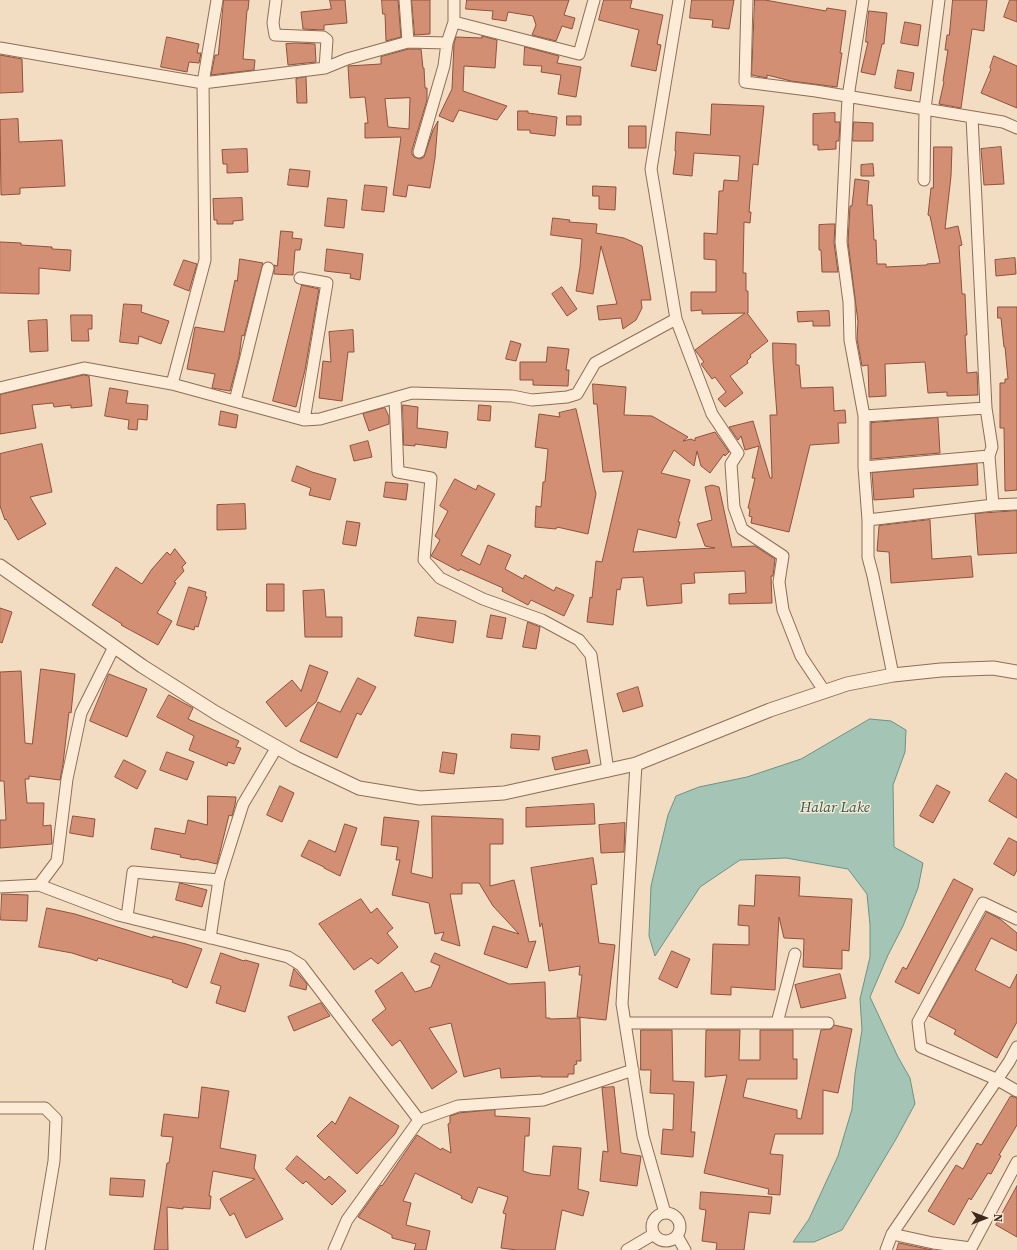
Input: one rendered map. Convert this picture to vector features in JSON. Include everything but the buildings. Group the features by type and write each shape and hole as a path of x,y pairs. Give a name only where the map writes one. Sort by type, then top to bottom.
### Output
{"street":[{"path":"172,384 205,260 203,83 217,0"},
{"path":"276,0 273,24 276,35 323,37 327,40 325,68"},
{"path":"405,0 408,42"},
{"path":"419,152 444,66 446,44 454,22 454,0"},
{"path":"454,22 579,54 594,0"},
{"path":"679,0 651,169 676,319 712,414 738,453 732,464 734,507 742,529 783,556 780,582 783,610 801,656 824,692"},
{"path":"747,0 745,82 848,96 1003,122 1017,128"},
{"path":"863,0 848,96 841,242 849,302 850,340 864,416 864,467 868,520 868,557 893,675"},
{"path":"924,180 925,110 940,0"},
{"path":"0,48 203,83 325,68 347,59 408,42 446,44"},
{"path":"972,117 986,408 992,447 989,456 993,505"},
{"path":"235,401 268,268"},
{"path":"300,278 327,283 304,420"},
{"path":"0,388 84,368 172,384 304,420 320,419 412,393 512,396 532,400 567,397 577,394 595,363 676,319"},
{"path":"395,398 398,472 431,478 424,560 440,578 483,599 542,620 579,640 591,655 608,771"},
{"path":"864,416 986,408"},
{"path":"864,467 989,456"},
{"path":"868,520 993,505 1017,504"},
{"path":"0,566 114,647 216,713 277,747 359,788 420,798 504,793 636,764 770,710 847,684 893,675 941,670 993,668 1017,672"},
{"path":"39,885 57,861 67,779 81,713 114,647"},
{"path":"210,938 218,880 243,804 277,747"},
{"path":"636,764 622,1004 643,1136 664,1213"},
{"path":"127,917 133,872 218,880"},
{"path":"0,887 39,885 127,917 288,957 301,965 419,1120"},
{"path":"1017,919 983,903 918,1022 921,1047 996,1079 1017,1091"},
{"path":"777,1023 795,954"},
{"path":"625,1023 828,1023"},
{"path":"886,1250 892,1234 1009,1062 1017,1047"},
{"path":"334,1250 347,1220 419,1120 458,1106 543,1100 633,1070"},
{"path":"0,1108 45,1108 56,1119 54,1161 39,1250"},
{"path":"971,1248 1017,1162"},
{"path":"664,1213 675,1216 678,1220 680,1231 673,1239 662,1241 654,1234 652,1229 655,1218 664,1213"},
{"path":"627,1250 654,1234"},
{"path":"892,1234 933,1243 983,1250"},
{"path":"677,1236 685,1250"}],"water":[{"name":"Halar Lake","path":"870,719 891,721 906,730 905,752 893,785 894,847 923,863 918,888 903,926 888,955 870,997 898,1057 910,1078 915,1104 842,1230 814,1242 793,1242 809,1219 838,1156 852,1109 855,1074 862,1030 860,999 870,957 870,925 867,894 848,869 786,858 740,860 700,887 655,956 649,936 651,886 668,815 676,796 699,787 747,777 801,759"}]}
